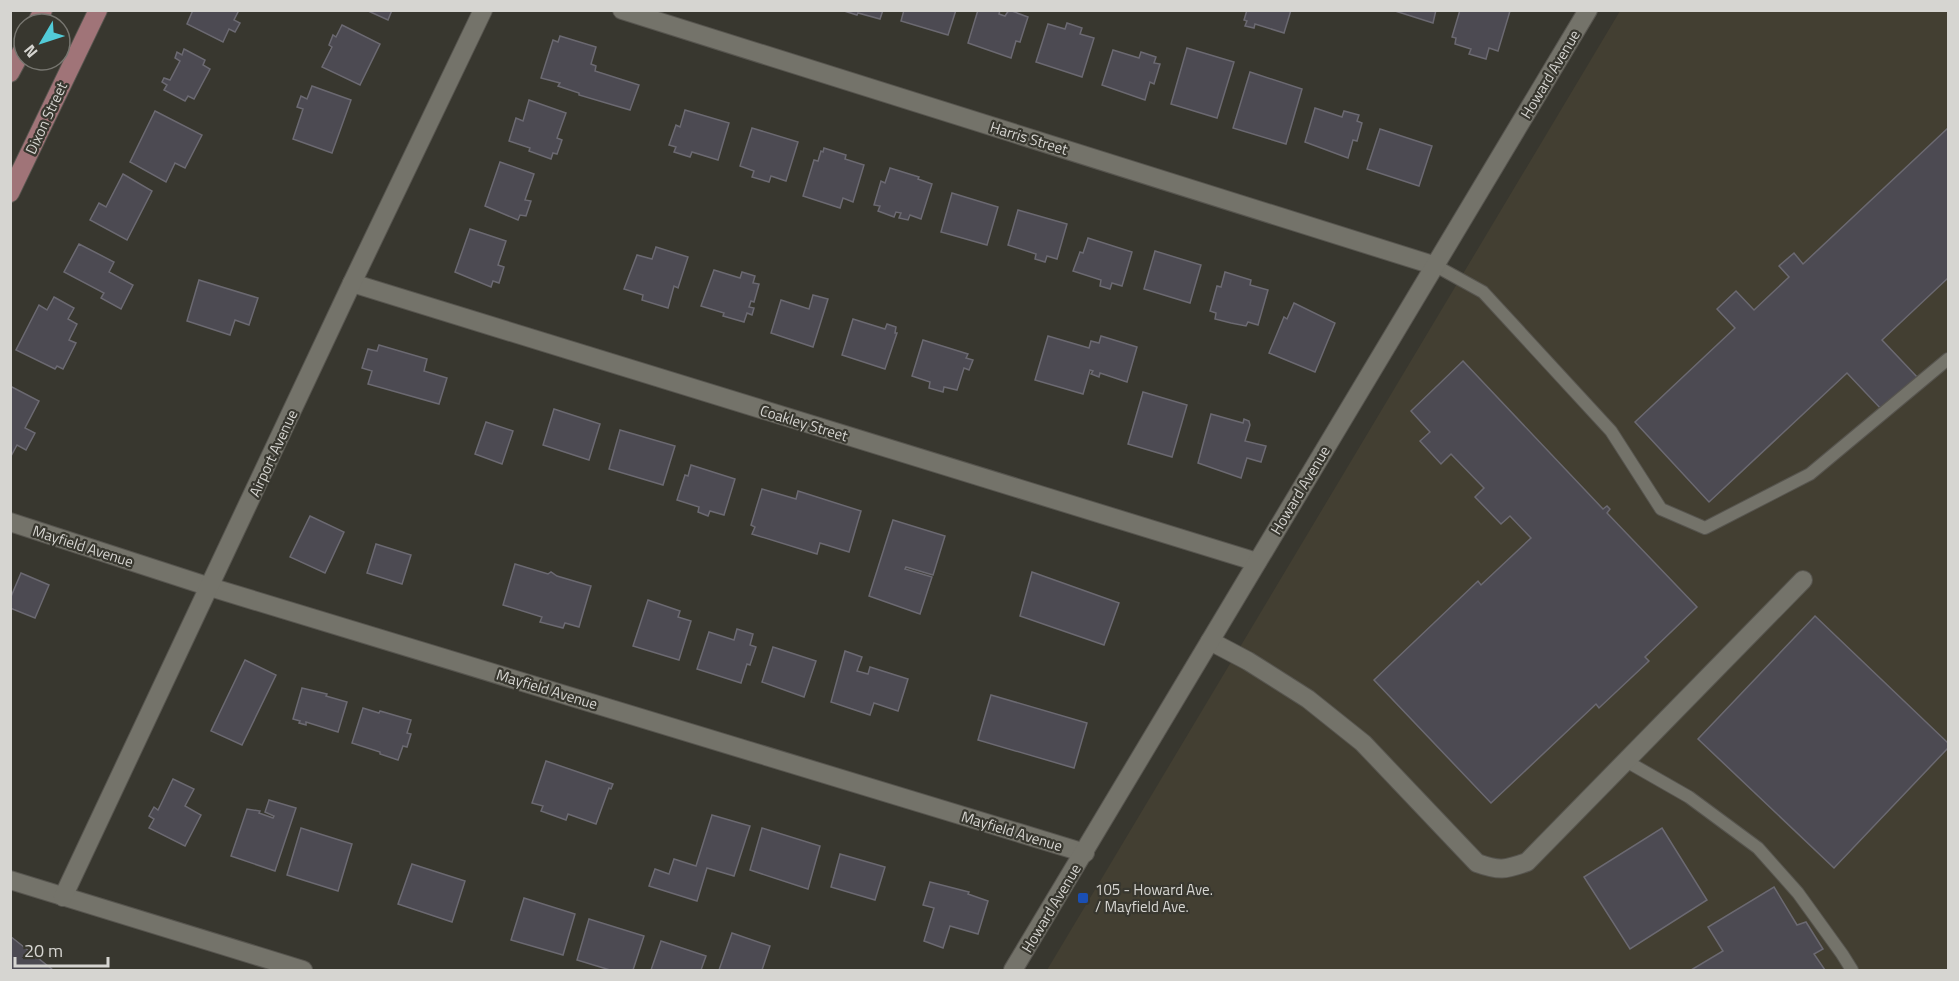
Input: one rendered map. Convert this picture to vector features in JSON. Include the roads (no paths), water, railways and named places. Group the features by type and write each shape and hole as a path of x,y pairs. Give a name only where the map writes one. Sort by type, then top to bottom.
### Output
{"main road":[{"name":"Dixon Street","path":"10,193 98,10"}],"street":[{"name":"Airport Avenue","path":"63,897 483,10"},
{"name":"Harris Street","path":"622,10 1436,266"},
{"name":"Howard Avenue","path":"1013,970 1085,854 1588,10"},
{"name":"Coakley Street","path":"352,283 1257,562"},
{"name":"Mayfield Avenue","path":"10,522 210,587 1085,854"},
{"path":"1210,641 1248,661 1308,699 1363,743 1477,863 1493,869 1507,869 1527,862 1803,580"},
{"path":"10,880 303,970"}],"lane":[{"path":"1436,266 1484,292 1611,431 1661,509 1705,528 1810,474 1948,359"},
{"path":"1626,761 1689,797 1758,848 1798,893 1852,970"}],"place":[{"name":"105 - Howard Ave. / Mayfield Ave.","path":"1083,898"}]}
